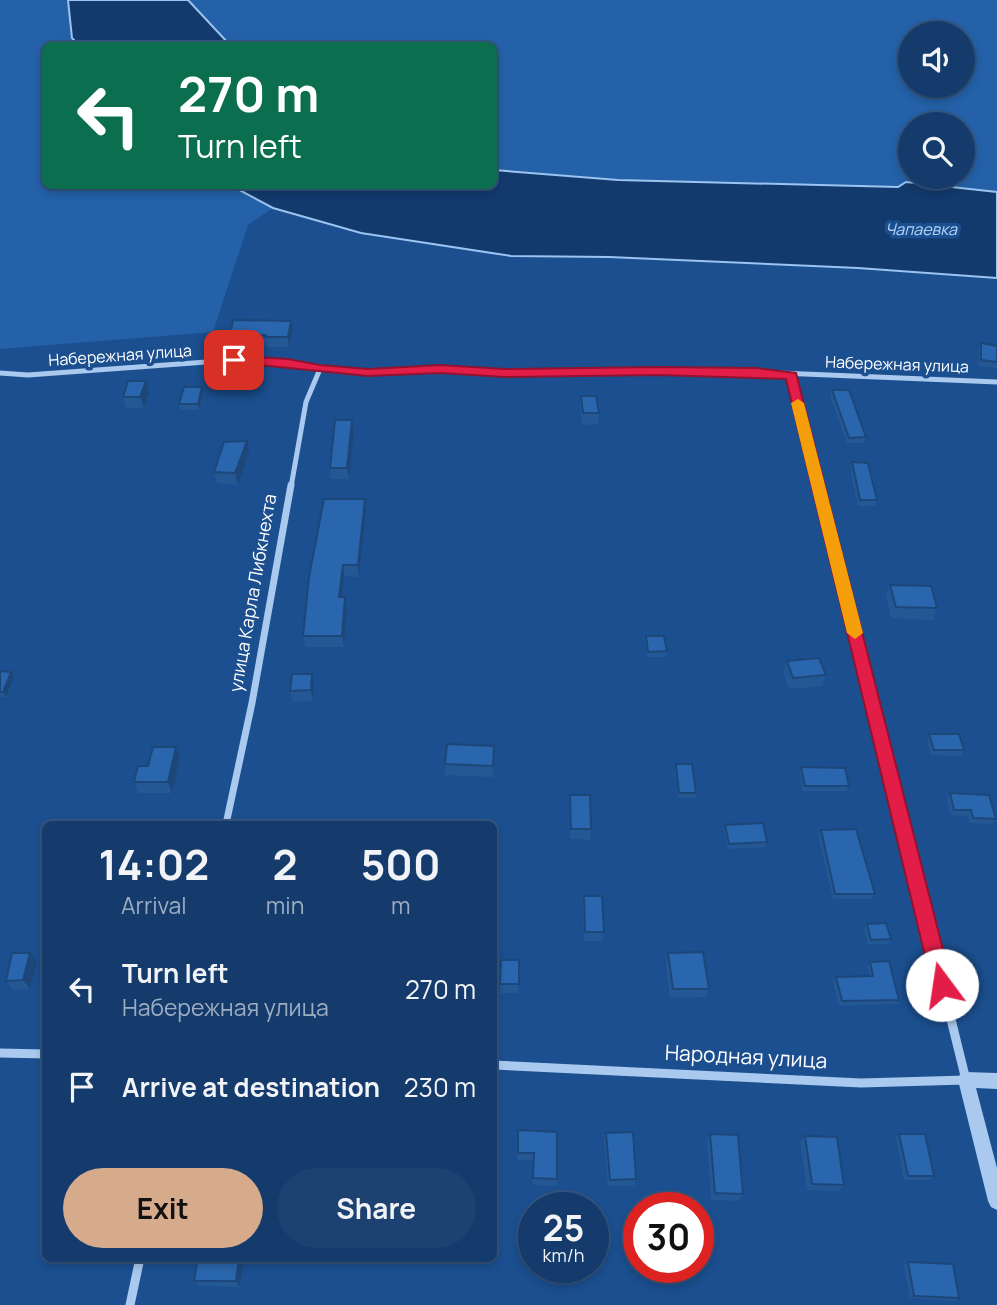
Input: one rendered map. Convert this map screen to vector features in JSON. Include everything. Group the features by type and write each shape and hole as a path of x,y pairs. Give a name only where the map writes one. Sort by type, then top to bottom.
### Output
{"street":[{"name":"Набережная улица","path":"0,373 28,375 234,360 288,363 368,373 440,369 505,373 757,372 791,376 887,376 997,382"},
{"name":"улица Карла Либкнехта","path":"227,821 252,703 303,415 320,369"},
{"path":"791,376 997,1201"},
{"path":"0,1053 42,1054"},
{"name":"Народная улица","path":"497,1065 861,1083 997,1081"},
{"path":"130,1305 139,1262"}],"shaded area":[{"path":"0,0 68,0 72,38 76,42 42,42 42,189 238,189 273,208 248,225 213,332 0,349"},
{"path":"188,0 997,0 997,192 970,189 975,189 975,112 898,112 898,187 618,180 497,170 497,42 227,42"}],"water":[{"path":"68,0 188,0 227,42 76,42 72,38"},
{"name":"Чапаевка","path":"497,170 618,180 970,189 997,192 997,278 858,268 609,257 511,256 361,233 273,208 238,189 497,189"}],"building":[{"path":"233,320 291,321 288,337 265,337 266,335 230,336"},
{"path":"981,343 997,346 997,362 981,360"},
{"path":"128,381 146,381 140,397 123,397"},
{"path":"184,387 202,387 198,404 179,404"},
{"path":"832,390 849,390 866,437 849,438"},
{"path":"581,396 596,396 599,413 583,413"},
{"path":"335,420 352,420 347,468 330,468"},
{"path":"247,441 235,473 214,472 224,442"},
{"path":"852,462 868,463 877,500 860,500"},
{"path":"324,499 365,499 358,565 343,565 339,597 345,597 342,636 303,636 309,577"},
{"path":"890,585 931,586 937,608 896,607"},
{"path":"646,636 664,636 667,651 648,652"},
{"path":"819,658 826,675 793,678 787,661"},
{"path":"0,671 11,672 3,692 0,692"},
{"path":"292,674 312,674 311,690 290,691"},
{"path":"929,734 959,734 964,750 934,750"},
{"path":"447,744 494,746 493,766 445,764"},
{"path":"153,747 176,747 168,782 134,782 138,766 148,766"},
{"path":"676,764 692,764 696,793 679,793"},
{"path":"801,767 845,768 849,786 805,786"},
{"path":"950,793 989,795 996,819 973,818 971,810 954,810"},
{"path":"570,795 590,795 591,829 571,829"},
{"path":"763,823 767,842 729,844 725,825"},
{"path":"856,829 875,894 835,894 821,830"},
{"path":"584,896 602,896 604,932 585,932"},
{"path":"886,923 891,939 871,940 867,924"},
{"path":"703,952 709,989 673,989 668,953"},
{"path":"12,953 30,953 23,980 6,981"},
{"path":"501,960 519,960 519,984 500,984"},
{"path":"889,961 899,1000 842,1001 836,977 873,976 870,962"},
{"path":"518,1130 557,1132 557,1179 533,1178 534,1153 518,1153"},
{"path":"633,1132 636,1179 610,1180 606,1133"},
{"path":"710,1134 738,1135 743,1194 715,1193"},
{"path":"899,1134 925,1134 934,1176 908,1176"},
{"path":"805,1136 837,1137 844,1185 812,1184"},
{"path":"197,1262 238,1262 236,1281 194,1281"},
{"path":"908,1262 953,1264 959,1298 914,1296"}],"slow traffic":[{"path":"798,403 855,633"}],"route":[{"path":"234,360 288,363 368,373 440,369 505,373 757,372 791,376 942,985"}]}
